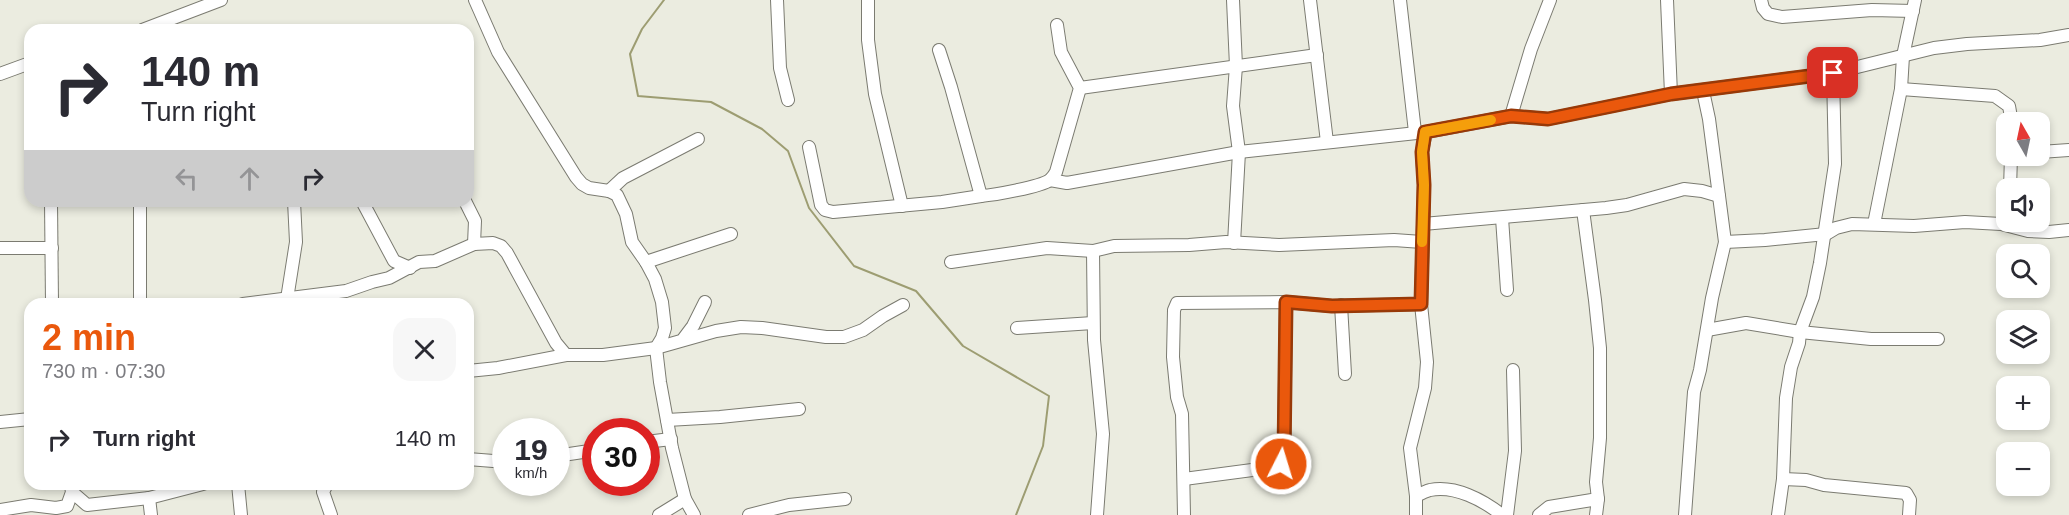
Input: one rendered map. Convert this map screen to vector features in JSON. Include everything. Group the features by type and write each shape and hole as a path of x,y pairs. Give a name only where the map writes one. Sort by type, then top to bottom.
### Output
{"street":[{"path":"158,24 221,0"},
{"path":"475,0 498,52 576,177 589,188 609,191 617,195 626,214 632,242 655,279 662,302 665,328 656,348 660,382 670,439 685,499 694,515"},
{"path":"777,0 780,68 788,100"},
{"path":"868,0 868,40 875,94 902,206"},
{"path":"1233,0 1236,66 1233,106 1239,152 1234,243"},
{"path":"1310,0 1327,142"},
{"path":"1400,0 1420,132 1424,185 1421,304 1427,362 1423,396 1410,448 1416,515"},
{"path":"1511,116 1531,49 1550,0"},
{"path":"1666,0 1671,94"},
{"path":"1761,0 1768,14 1782,17 1914,6 1903,56 1901,89 1874,224"},
{"path":"809,147 821,205 825,210 833,212 981,196 1042,184 1050,180 1056,172 1080,88 1061,52 1057,25"},
{"path":"1050,180 1067,183 1239,152 1420,132 1511,116 1548,119 1671,94 1833,73 1934,48 2040,40 2069,35"},
{"path":"939,50 981,196"},
{"path":"1080,88 1317,55"},
{"path":"0,74 24,65"},
{"path":"1778,515 1783,479 1786,398 1791,367 1800,332 1813,297 1826,234 1835,164 1833,73"},
{"path":"1901,89 1995,96 2009,106 2010,112"},
{"path":"1684,515 1694,393 1725,242 1709,119 1703,91"},
{"path":"609,191 623,178 698,140"},
{"path":"2050,151 2069,150"},
{"path":"1423,224 1626,205 1684,189 1719,196"},
{"path":"51,207 52,298"},
{"path":"140,207 140,298"},
{"path":"287,298 296,242 294,207"},
{"path":"365,207 394,261 410,268"},
{"path":"468,207 475,221 474,244"},
{"path":"1583,210 1600,348 1600,438 1596,515"},
{"path":"1502,218 1507,290"},
{"path":"1725,242 1826,234 1836,228 1852,224 1914,226 1965,222 1996,223"},
{"path":"2050,232 2069,230"},
{"path":"646,262 731,234"},
{"path":"951,261 1047,248 1093,250 1114,246 1234,243 1280,245 1394,240 1422,242"},
{"path":"294,298 346,291 389,278 418,262 435,261 474,244 493,243 501,246 507,254 556,343 566,355"},
{"path":"0,248 52,248"},
{"path":"1093,250 1093,323 1103,434 1097,515"},
{"path":"684,339 705,302"},
{"path":"1184,479 1275,467 1281,464 1284,456 1286,302"},
{"path":"1185,515 1182,414 1177,397 1173,357 1174,310 1177,303 1421,304"},
{"path":"474,370 566,355 603,355 656,348 684,339 741,327 844,337 863,330 903,305"},
{"path":"1341,305 1345,374"},
{"path":"1709,316 1729,326"},
{"path":"1017,328 1093,323"},
{"path":"1707,330 1746,323 1800,332 1871,339 1938,339"},
{"path":"1507,515 1515,451 1513,370"},
{"path":"667,420 799,409"},
{"path":"0,422 24,420"},
{"path":"660,440 670,439"},
{"path":"474,459 492,461"},
{"path":"1783,479 1906,493 1910,500 1909,515"},
{"path":"68,511 72,490"},
{"path":"74,490 87,505"},
{"path":"0,510 31,505 68,511 87,505 150,498 180,490"},
{"path":"239,490 242,515"},
{"path":"324,490 331,515"},
{"path":"1416,496 1430,490 1453,491 1468,495 1502,515"},
{"path":"150,498 151,515"},
{"path":"659,515 685,499"},
{"path":"749,515 789,505 845,499"},
{"path":"1539,515 1549,507 1598,499"}],"waterway":[{"path":"664,0 642,29 630,54 638,96 711,102 762,129 788,151 809,208 854,266 916,291 963,346 1049,396 1043,446 1016,515"}],"slow traffic":[{"path":"1422,242 1424,185 1422,152 1425,132 1491,120"}],"route":[{"path":"1281,464 1284,456 1286,302 1332,306 1421,304 1424,185 1422,152 1425,132 1511,116 1548,119 1671,94 1833,73"}]}
